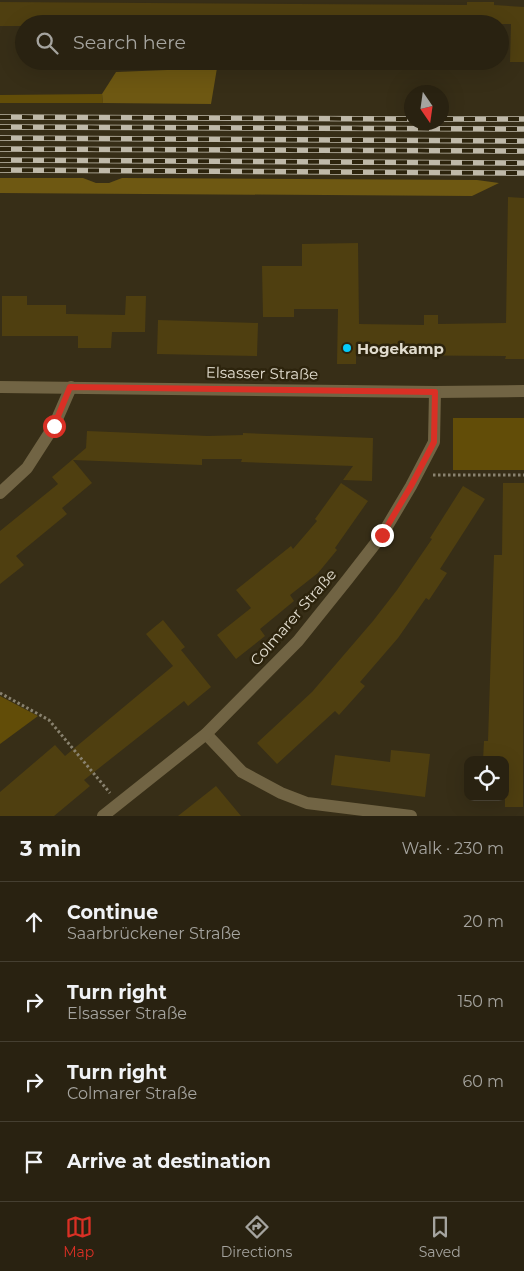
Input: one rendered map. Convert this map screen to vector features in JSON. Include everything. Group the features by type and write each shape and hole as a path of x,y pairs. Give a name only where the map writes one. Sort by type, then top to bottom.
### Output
{"street":[{"name":"Elsasser Straße","path":"0,387 435,392 524,391"},
{"path":"0,493 27,468 54,426 70,387"},
{"name":"Colmarer Straße","path":"103,816 206,734 298,641 382,535 418,474 434,442 435,392"},
{"path":"206,734 242,772 281,794 307,803 410,816"}],"path":[{"path":"418,474 449,476 524,475"},
{"path":"0,693 49,720 118,803"}],"shaded area":[{"path":"217,70 211,104 103,103 102,94 116,72"},
{"path":"102,94 103,103 0,103 0,95"},
{"path":"0,178 83,178 96,183 109,183 122,178 477,180 499,183 472,196 0,193"},
{"path":"453,418 524,418 524,470 453,470"},
{"path":"0,696 38,716 0,744"}],"building":[{"path":"0,2 467,5 467,2 494,2 494,5 524,7 524,62 510,62 511,24 509,24 509,15 15,15 15,26 0,26"},
{"path":"508,197 524,198 524,359 505,359 506,356 356,355 356,364 337,364 338,309 294,309 294,317 263,317 262,266 302,266 302,244 358,243 359,324 424,325 424,315 438,315 438,324 506,323"},
{"path":"2,296 27,296 27,305 66,305 66,314 125,315 126,296 146,296 145,332 112,332 111,348 78,348 78,336 2,336"},
{"path":"158,320 258,323 257,356 157,354"},
{"path":"87,431 208,436 243,435 243,433 373,438 372,481 343,480 353,466 241,462 242,459 202,459 202,465 73,460 92,483 62,508 67,514 16,556 24,565 0,584 0,531 58,484 52,477 86,448"},
{"path":"341,483 368,501 335,548 337,550 318,573 290,595 294,601 260,629 265,636 236,659 217,635 251,608 236,590 291,546 293,549 317,521 315,519"},
{"path":"503,483 524,483 523,807 505,807 505,801 509,801 509,756 483,756 484,741 488,741 494,555 502,555"},
{"path":"463,486 485,499 440,569 447,573 429,600 426,598 398,638 360,682 365,686 339,715 335,711 277,764 257,743 312,692 373,621 432,539 430,538"},
{"path":"163,620 185,647 181,650 211,687 188,706 184,701 84,780 90,786 54,816 0,816 0,792 55,745 65,756 173,666 146,634"},
{"path":"391,750 430,754 425,797 331,785 335,755 390,762"},
{"path":"216,786 241,816 178,816"}],"railway":[{"path":"0,117 404,119"},
{"path":"449,119 524,119"},
{"path":"0,127 524,129"},
{"path":"0,138 524,141"},
{"path":"0,149 524,151"},
{"path":"0,160 524,163"},
{"path":"0,170 524,173"}],"place":[{"name":"Hogekamp","path":"347,348"}],"route":[{"path":"54,426 70,387 435,392 434,442 382,535"}]}
